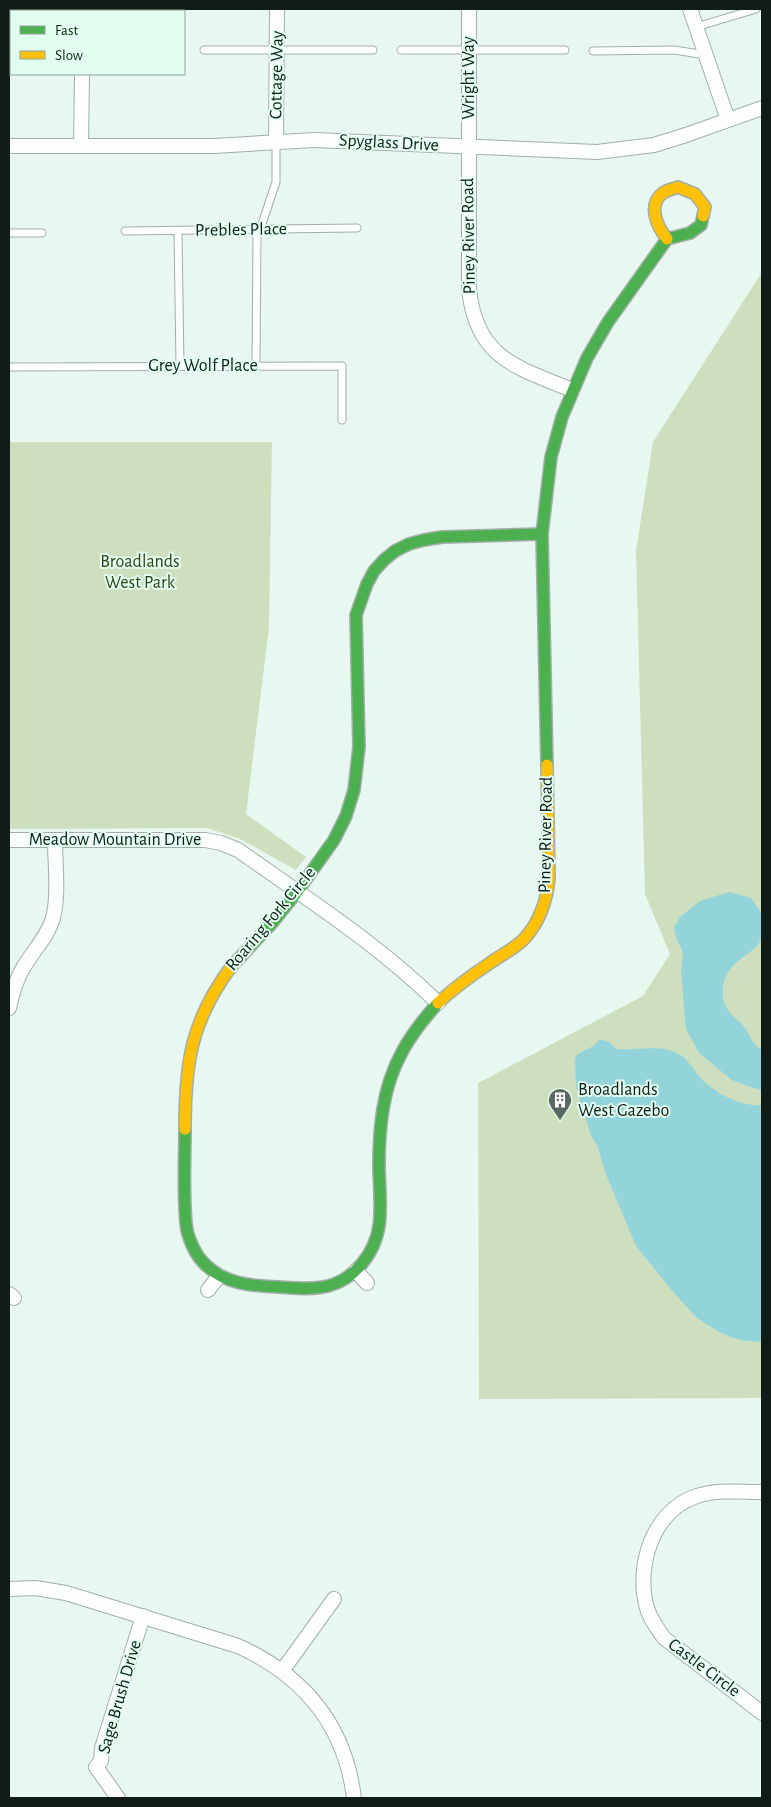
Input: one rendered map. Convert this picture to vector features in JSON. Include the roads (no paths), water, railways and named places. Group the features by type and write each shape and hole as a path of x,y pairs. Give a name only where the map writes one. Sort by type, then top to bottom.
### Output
{"street":[{"name":"Cottage Way","path":"276,142 278,9"},
{"name":"Wright Way","path":"468,147 469,9"},
{"path":"690,9 728,120"},
{"path":"81,146 82,75"},
{"name":"Spyglass Drive","path":"9,146 214,146 276,142 351,141 597,152 654,144 762,108"},
{"name":"Piney River Road","path":"468,147 469,289 471,307 476,324 486,342 499,355 515,366 572,390"},
{"path":"678,187 695,194 705,207 701,225 690,233 667,240 654,217 654,205 663,193 678,187"},
{"name":"Piney River Road","path":"356,1271 368,1258 375,1243 379,1226 380,1123 391,1073 403,1047 419,1024 438,1003 523,940 542,913 548,895 542,534 544,499 551,457 562,417 587,358 608,322 667,240"},
{"name":"Roaring Fork Circle","path":"356,1271 330,1286 316,1288 250,1286 234,1283 219,1276 198,1256 190,1240 186,1225 185,1097 187,1068 193,1039 217,986 237,959 273,922 298,892 334,840 346,816 354,790 358,747 356,615 360,596 380,557 410,543 428,538 542,534"},
{"name":"Meadow Mountain Drive","path":"9,840 205,840 222,843 238,850 387,957 414,979 438,1003"},
{"path":"9,1008 22,969 47,932 53,918 55,901 55,840"},
{"path":"356,1271 367,1284"},
{"path":"208,1290 219,1276"},
{"name":"Castle Circle","path":"762,1492 713,1492 696,1496 682,1503 668,1514 656,1529 649,1545 644,1589 647,1608 653,1623 664,1638 762,1713"},
{"path":"9,1589 35,1588 66,1593 238,1646 261,1657 282,1671 312,1699 329,1722 342,1747 350,1772 354,1798"},
{"path":"282,1671 334,1599"},
{"name":"Sage Brush Drive","path":"118,1798 96,1767 101,1761 102,1748 143,1616"}],"lane":[{"path":"695,27 756,9"},
{"path":"204,50 374,50"},
{"path":"401,50 565,50"},
{"path":"593,51 674,50 706,55"},
{"path":"256,366 257,235 276,182 276,142"},
{"name":"Prebles Place","path":"125,231 357,228"},
{"path":"178,230 180,366"},
{"path":"9,233 42,233"},
{"name":"Grey Wolf Place","path":"9,367 342,366 342,420"}],"water":[{"path":"729,892 751,898 762,914 762,939 731,968 724,981 723,995 727,1009 744,1026 755,1044 762,1050 762,1090 732,1080 699,1053 686,1029 681,970 683,952 676,938 674,927 680,917 700,901"},
{"path":"599,1039 609,1042 616,1049 655,1048 670,1050 680,1055 704,1081 727,1097 744,1104 762,1105 762,1342 733,1338 717,1331 696,1317 636,1246 605,1172 598,1147 591,1136 576,1087 575,1059 578,1054 595,1045"}],"place":[{"name":"Broadlands West Gazebo","path":"560,1121"}],"park label":[{"name":"Broadlands West Park","path":"140,572"}]}
